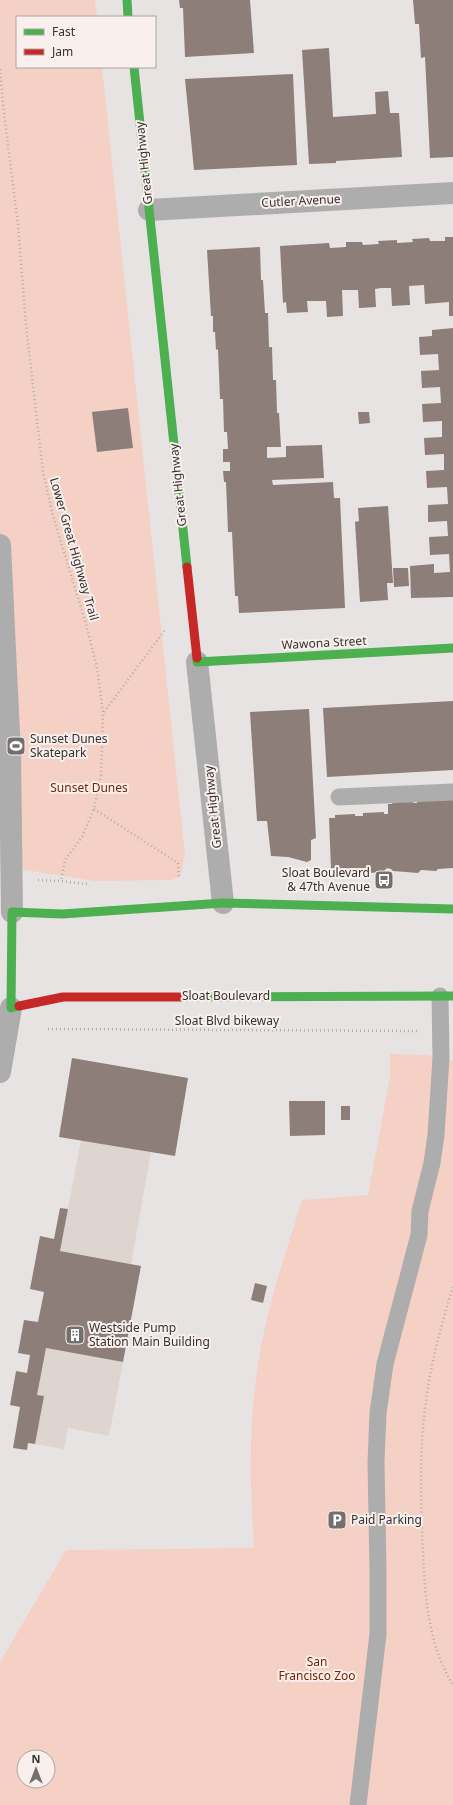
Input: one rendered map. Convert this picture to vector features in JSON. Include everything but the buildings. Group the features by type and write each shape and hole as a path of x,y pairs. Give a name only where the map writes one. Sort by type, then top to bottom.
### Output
{"street":[{"path":"127,0 128,16"},
{"name":"Great Highway","path":"134,68 224,903"},
{"name":"Cutler Avenue","path":"149,210 453,193"},
{"path":"0,546 10,754 6,912 6,1016 0,1072"},
{"name":"Wawona Street","path":"197,662 453,648"},
{"path":"6,912 62,914 224,903 453,908"},
{"name":"Sloat Boulevard","path":"6,1016 63,997 447,996"}],"lane":[{"path":"340,797 453,792"},
{"path":"358,1805 378,1634 376,1462 378,1413 385,1364 419,1235 420,1211 432,1163 436,1135 441,1058 440,1031 447,996"}],"path":[{"name":"Lower Great Highway Trail","path":"0,69 18,225 26,325 43,472 53,516 86,624 97,668 103,712 101,775 94,809 82,837 66,860 61,881"},
{"path":"103,712 164,630"},
{"path":"94,809 178,863 179,881"},
{"name":"Sloat Blvd bikeway","path":"6,1016 440,1031"},
{"path":"453,1286 432,1363 425,1408 421,1498 427,1602 439,1658 453,1685"}],"shaded area":[{"path":"81,1140 151,1152 131,1264 60,1251"},
{"path":"46,1348 123,1362 109,1436 68,1428 64,1449 35,1444 37,1395"}],"green space":[{"name":"Sunset Dunes","path":"0,0 95,0 97,16 16,16 16,68 102,68 185,855 180,877 171,880 94,881 0,866"},
{"name":"San Francisco Zoo","path":"390,1054 427,1055 453,1061 453,1805 0,1805 0,1662 66,1550 254,1548 251,1493 251,1438 255,1382 259,1355 277,1280 302,1200 368,1195 390,1077"}],"traffic: fast":[{"path":"127,0 128,16"},
{"path":"134,68 187,567"},
{"path":"197,658 197,662 453,648"},
{"path":"19,1006 11,1008 12,912 62,914 223,903 453,909"},
{"path":"184,997 453,996"}],"traffic: jam":[{"path":"187,567 197,658"},
{"path":"19,1006 63,997 184,997"}],"place":[{"name":"Sunset Dunes Skatepark","path":"16,746"},
{"name":"Sloat Boulevard & 47th Avenue","path":"384,880"},
{"name":"Westside Pump Station Main Building","path":"75,1335"},
{"name":"Paid Parking","path":"337,1520"}]}
